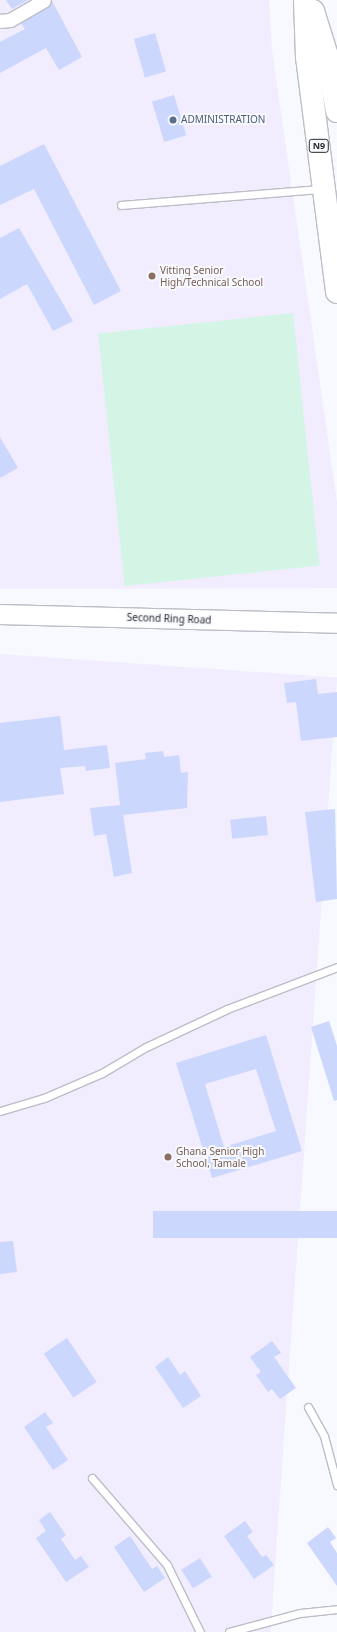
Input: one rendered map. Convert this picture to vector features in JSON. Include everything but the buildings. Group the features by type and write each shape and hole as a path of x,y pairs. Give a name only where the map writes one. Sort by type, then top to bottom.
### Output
{"highway":[{"name":"N9","path":"305,0 307,57 337,292"},
{"path":"310,0 327,56 337,111"}],"street":[{"path":"0,21 10,20 44,0"},
{"name":"Second Ring Road","path":"0,614 337,623"}],"lane":[{"path":"121,205 323,189"},
{"path":"0,1110 59,1092 227,1009 337,967"},
{"path":"308,1407 324,1436 337,1485"},
{"path":"92,1478 167,1565 200,1632"},
{"path":"229,1632 300,1613 337,1609"}],"shaded area":[{"name":"Vitting Senior High/Technical School","path":"0,0 269,0 272,50 337,502 337,588 0,589"},
{"name":"Ghana Senior High School, Tamale","path":"0,654 337,678 270,1632 0,1632"}],"green space":[{"path":"293,313 320,566 125,586 98,333"}],"place":[{"name":"ADMINISTRATION","path":"173,120"},
{"name":"Vitting Senior High/Technical School","path":"152,276"},
{"name":"Ghana Senior High School, Tamale","path":"168,1157"}]}
